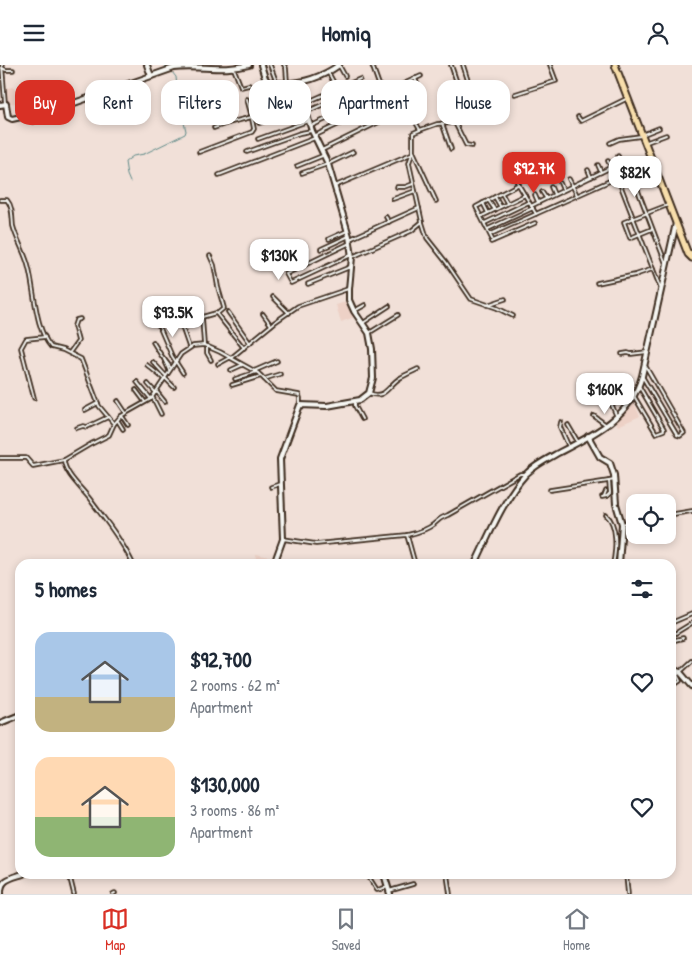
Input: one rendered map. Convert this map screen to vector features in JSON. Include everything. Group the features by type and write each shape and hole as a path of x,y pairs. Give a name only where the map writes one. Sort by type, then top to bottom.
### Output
{"main road":[{"path":"615,65 642,135 650,164 690,255"}],"street":[{"path":"147,65 151,75"},
{"path":"75,103 151,75 181,67 234,69 248,65"},
{"path":"261,65 266,80"},
{"path":"270,65 275,80"},
{"path":"284,65 287,70 288,80"},
{"path":"307,80 328,72 339,65 346,76"},
{"path":"372,65 377,80"},
{"path":"451,65 456,80"},
{"path":"463,65 468,80"},
{"path":"515,94 556,81 550,65"},
{"path":"2,66 6,70 13,70"},
{"path":"2,66 9,119 15,118"},
{"path":"234,69 241,87 249,85"},
{"path":"328,72 332,80"},
{"path":"415,79 421,76"},
{"path":"311,105 360,79"},
{"path":"247,99 249,105"},
{"path":"578,117 581,121 628,99"},
{"path":"0,105 6,105"},
{"path":"214,128 249,116"},
{"path":"246,151 300,133 321,123"},
{"path":"199,152 252,132 253,125"},
{"path":"258,139 295,125"},
{"path":"300,405 326,406 364,398 369,393 373,378 372,349 369,333 349,300 348,289 352,256 347,231 328,164 310,125"},
{"path":"219,175 314,137 338,125"},
{"path":"322,150 373,125"},
{"path":"417,125 420,130"},
{"path":"436,201 413,151 413,133 437,125"},
{"path":"443,125 451,149"},
{"path":"456,125 466,145 472,147"},
{"path":"610,143 619,139 623,140 642,135 659,128"},
{"path":"644,143 666,135"},
{"path":"413,151 409,162 427,237 470,297 513,316"},
{"path":"302,173 328,164 353,152"},
{"path":"335,186 411,154"},
{"path":"297,166 324,155"},
{"path":"618,156 626,175"},
{"path":"608,161 611,167"},
{"path":"488,229 572,185 620,163"},
{"path":"490,234 650,164"},
{"path":"598,165 601,172"},
{"path":"588,170 591,177"},
{"path":"579,175 582,181"},
{"path":"569,179 577,196"},
{"path":"634,180 666,265"},
{"path":"529,217 533,224 492,241 476,207 518,183 536,214"},
{"path":"560,183 563,190"},
{"path":"397,187 413,184"},
{"path":"620,184 661,289"},
{"path":"551,187 554,194"},
{"path":"393,199 415,191"},
{"path":"542,192 546,198"},
{"path":"502,193 507,203"},
{"path":"482,217 524,195"},
{"path":"535,195 539,202"},
{"path":"495,197 501,207"},
{"path":"0,200 7,200 11,205 13,226 30,270 39,318 45,337 51,347 70,352 83,362 98,403 114,424"},
{"path":"488,200 495,210"},
{"path":"485,223 528,202"},
{"path":"483,203 488,213"},
{"path":"652,229 629,238 624,222 668,205"},
{"path":"419,208 349,240 286,274 291,283 411,231 422,222"},
{"path":"386,217 389,222"},
{"path":"478,559 514,490 526,474 543,461 607,425 617,417 634,396 642,376 676,223"},
{"path":"328,239 347,231"},
{"path":"321,249 349,240"},
{"path":"190,312 194,316 202,317 217,314 224,308 214,265 210,256"},
{"path":"308,284 352,266"},
{"path":"597,283 636,275 653,269"},
{"path":"218,364 244,348 271,325 299,306 348,289"},
{"path":"273,297 289,313"},
{"path":"487,305 505,299"},
{"path":"354,311 365,305"},
{"path":"363,323 389,307"},
{"path":"228,312 250,343"},
{"path":"217,314 244,348"},
{"path":"262,314 271,325"},
{"path":"369,333 398,315"},
{"path":"202,317 204,345"},
{"path":"70,352 78,341 74,326 76,320 80,319"},
{"path":"156,319 167,346 183,373"},
{"path":"182,324 189,347"},
{"path":"34,398 21,349 26,339 45,337"},
{"path":"153,342 171,369"},
{"path":"0,458 26,458 34,466 64,460 91,443 109,435 114,424 122,416 152,398 184,351 189,347 204,345 255,371 276,391 299,395 300,405 280,457 283,539 276,559"},
{"path":"207,347 211,360"},
{"path":"622,354 631,355 647,352"},
{"path":"235,379 277,361"},
{"path":"153,362 174,387"},
{"path":"147,365 165,378"},
{"path":"231,370 243,365"},
{"path":"642,376 677,435 680,436 684,433 644,365"},
{"path":"369,393 378,395 391,388 398,379 418,369"},
{"path":"264,379 280,373"},
{"path":"232,385 262,376"},
{"path":"137,382 152,398 161,414"},
{"path":"148,384 165,402"},
{"path":"634,396 656,433 664,431 639,386"},
{"path":"604,387 617,417"},
{"path":"136,390 145,403"},
{"path":"118,401 126,413"},
{"path":"355,401 356,409 362,419"},
{"path":"85,410 98,403"},
{"path":"122,416 128,425"},
{"path":"594,416 607,425"},
{"path":"77,428 88,427 108,417"},
{"path":"118,420 123,429"},
{"path":"562,422 560,427 569,447"},
{"path":"568,425 578,442"},
{"path":"588,436 600,457 610,463 615,480 616,504 622,524 615,559"},
{"path":"64,460 64,465 73,479 91,500 130,559"},
{"path":"283,539 316,544 407,535 428,527 440,517 448,515 520,474 526,474"},
{"path":"550,490 556,491 615,480"},
{"path":"606,491 603,496 607,496 610,493 610,481"},
{"path":"271,487 280,484"},
{"path":"676,514 692,511"},
{"path":"606,515 613,524 618,559"},
{"path":"622,524 626,523"},
{"path":"407,535 414,559"},
{"path":"676,621 692,614"},
{"path":"676,633 692,623"},
{"path":"676,640 683,638"},
{"path":"676,674 692,661"},
{"path":"676,672 692,686"},
{"path":"676,684 680,681 679,673"},
{"path":"0,723 15,717"},
{"path":"1,894 0,887 3,882 15,877"},
{"path":"70,879 74,894"},
{"path":"370,879 376,890 389,891 413,884"},
{"path":"385,879 389,891"},
{"path":"448,879 450,894"},
{"path":"626,879 628,894"}],"shaded area":[{"path":"15,87 15,103 6,104 5,88"},
{"path":"349,301 357,316 341,322 336,305"},
{"path":"633,401 640,416 618,426 615,420"},
{"path":"256,554 274,558 274,559 256,559"}],"waterway":[{"path":"130,182 125,162 133,156 144,154 185,134 186,131 176,97 176,77 172,72 168,73 165,65"}]}
